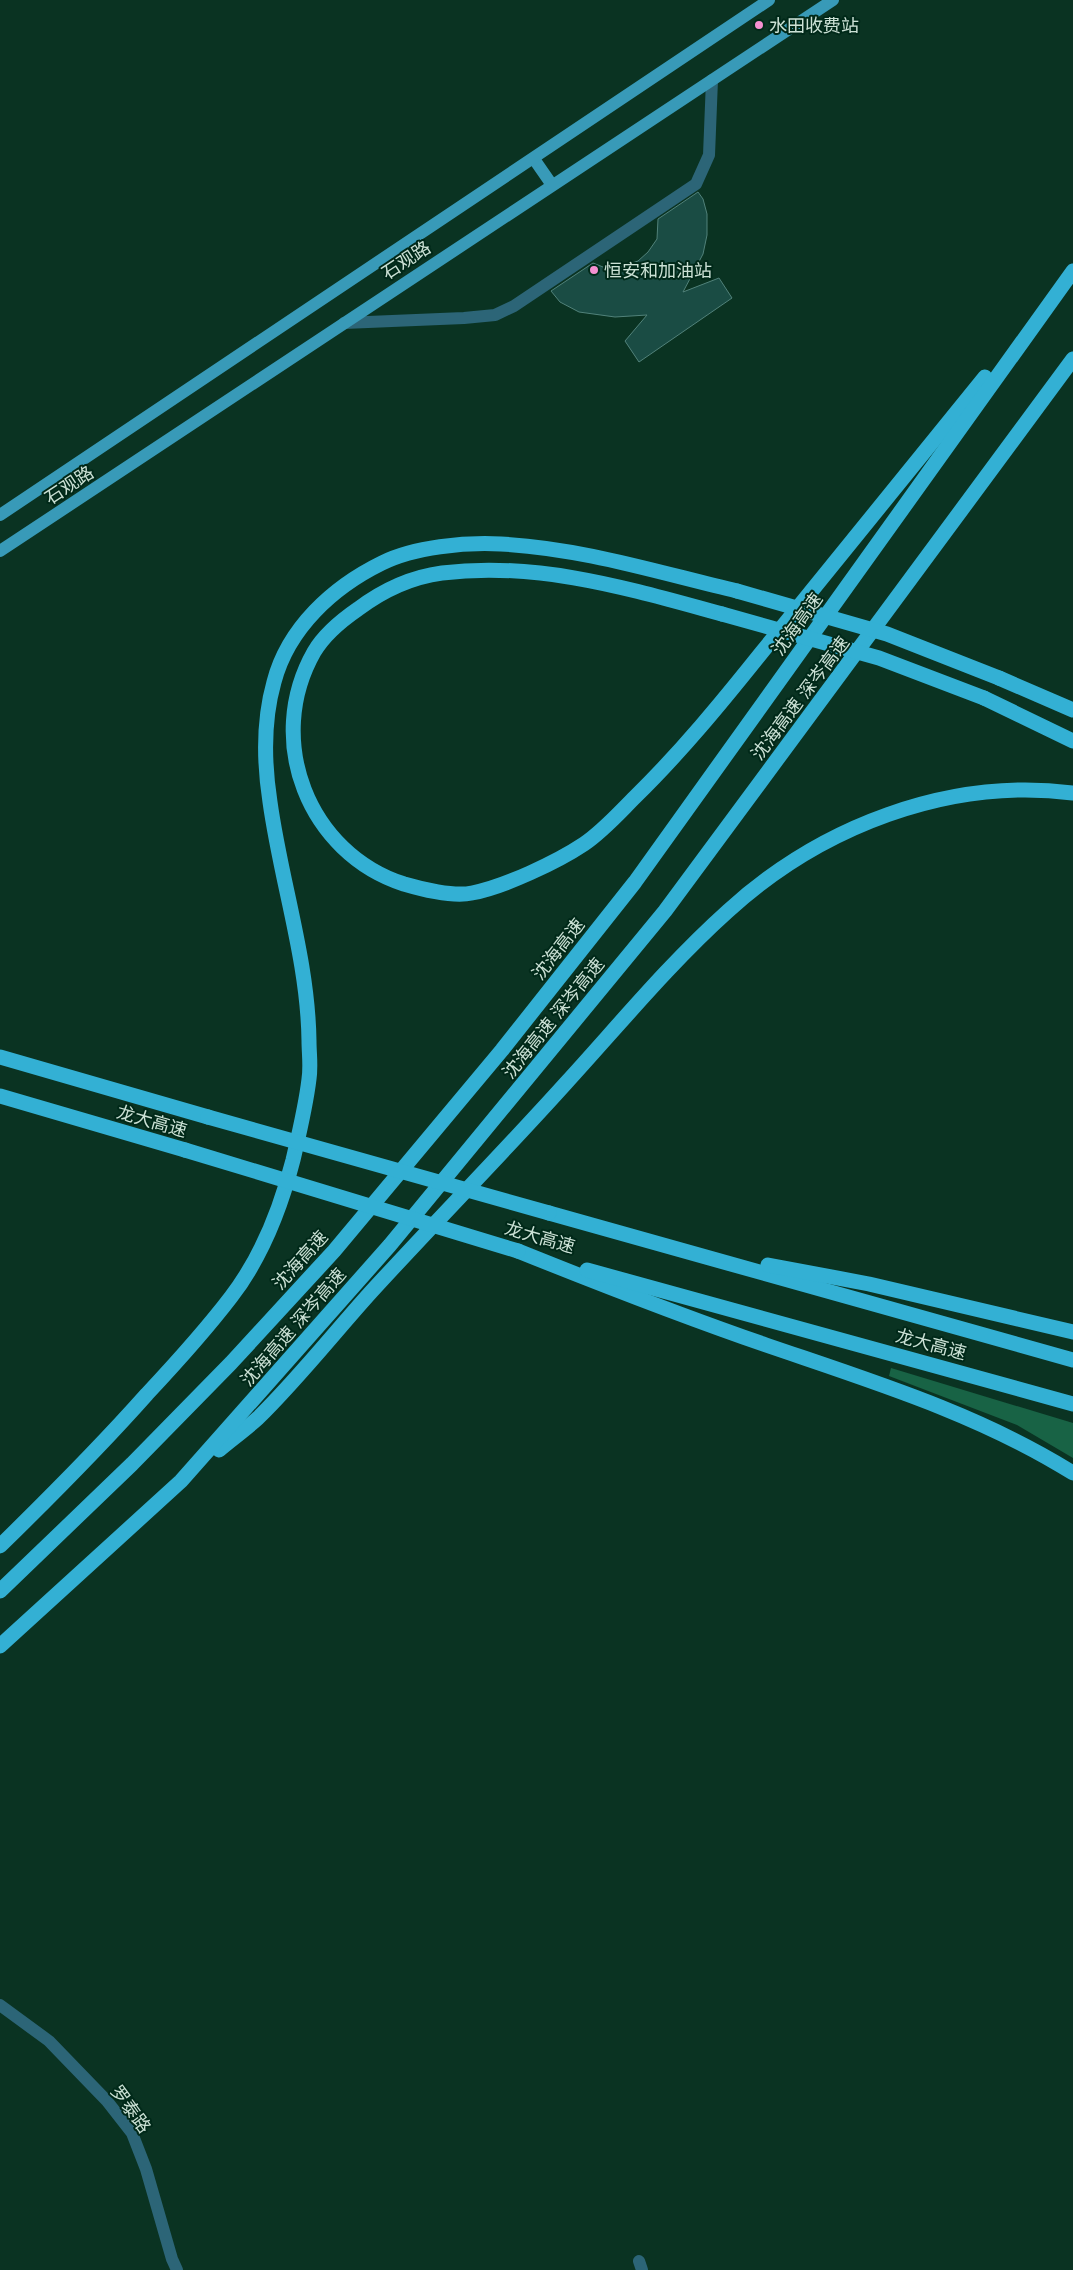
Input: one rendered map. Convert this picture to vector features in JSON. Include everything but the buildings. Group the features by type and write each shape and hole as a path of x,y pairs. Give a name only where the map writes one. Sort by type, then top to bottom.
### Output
{"highway":[{"path":"1073,270 721,702 654,778 585,843 534,872 469,894 420,889 382,877 355,859 322,824 305,795 296,762 294,726 300,686 315,650 341,621 371,599 405,582 439,574 518,570 609,583 722,614 879,658 984,698 1073,741"},
{"name":"沈海高速","path":"0,1591 132,1464 237,1356 334,1251 496,1057 634,882 1073,270"},
{"name":"沈海高速 深岑高速","path":"0,1646 181,1481 390,1245 665,911 1073,359"},
{"path":"0,1546 109,1436 195,1341 234,1294 268,1234 292,1162 310,1076 309,1018 302,964 270,804 266,762 266,723 274,681 285,654 300,628 318,608 342,587 384,561 432,548 498,544 562,550 738,591 887,634 999,678 1073,710"},
{"path":"181,1481 258,1417 673,966 728,910 781,869 833,837 888,814 949,797 1005,790 1073,793"},
{"name":"龙大高速","path":"0,1057 1073,1360"},
{"name":"龙大高速","path":"0,1096 186,1150 518,1251 1073,1404"},
{"path":"668,1245 869,1284 1073,1332"},
{"path":"518,1251 668,1311 975,1421 1040,1452 1073,1473"}],"main road":[{"name":"石观路","path":"0,515 769,0"},
{"name":"石观路","path":"0,551 833,0"},
{"path":"534,159 552,185"}],"street":[{"path":"344,323 495,315 514,306 696,184 709,156 712,80"},
{"name":"罗泰路","path":"0,2005 49,2041 107,2101 132,2133 146,2169 172,2259 177,2270"}],"green space":[{"path":"891,1368 1073,1423 1073,1458 1017,1425 889,1376"}],"place":[{"name":"水田收费站","path":"759,25"},
{"name":"恒安和加油站","path":"594,270"}]}
